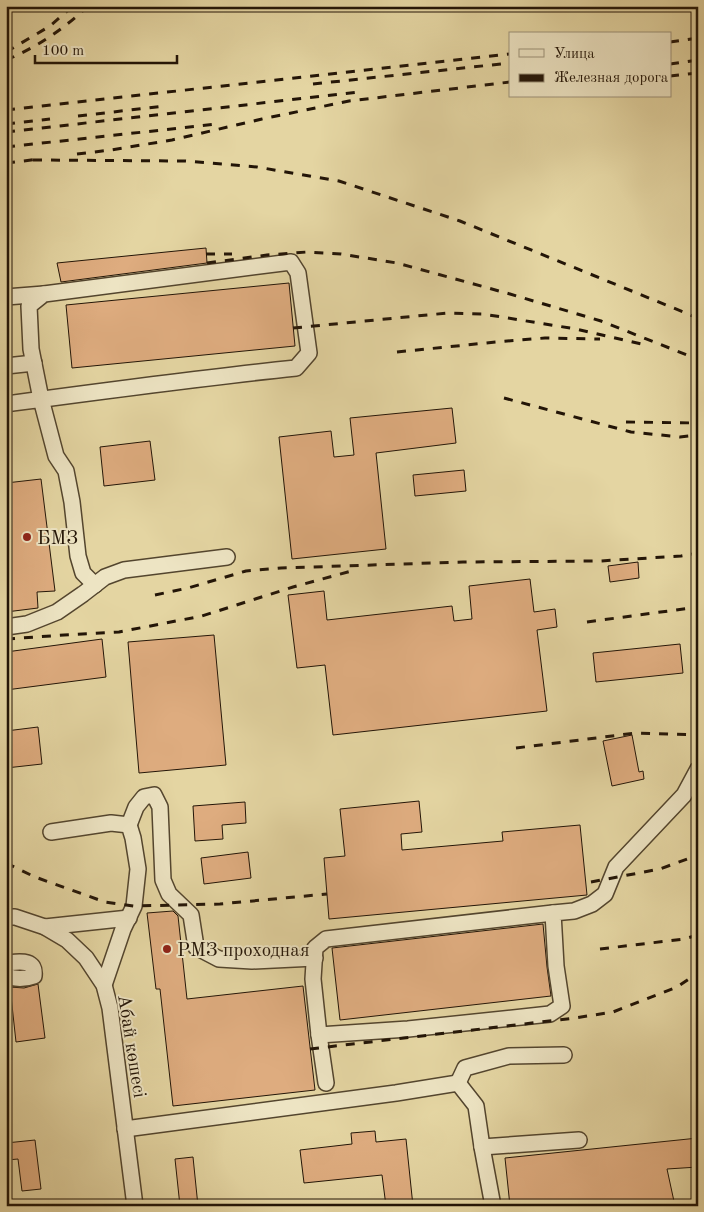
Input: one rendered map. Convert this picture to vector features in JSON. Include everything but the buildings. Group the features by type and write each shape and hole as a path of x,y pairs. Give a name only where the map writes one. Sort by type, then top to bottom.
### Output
{"street":[{"path":"6,297 44,294 291,262 298,273 309,353 296,368 218,376 6,404"},
{"path":"44,294 29,306 31,348 41,399 56,456 66,471 72,502 78,556 83,573 94,585"},
{"path":"6,366 34,363"},
{"path":"6,627 27,624 57,612 105,576 124,570 226,558"},
{"path":"326,1084 313,979 315,948 326,939 574,911 592,904 605,894 616,867 684,795 698,769"},
{"path":"104,985 134,906 138,869 129,825 136,807 144,796 154,795 160,807 163,880 169,894 191,915 196,947 219,959 252,961 315,958"},
{"path":"52,832 111,823 129,825"},
{"path":"319,1035 408,1030 550,1014 562,1006 556,966 553,913"},
{"name":"Абай көшесі","path":"6,918 15,917 45,927 67,940 86,958 104,985 110,1008 135,1206"},
{"path":"45,927 129,918"},
{"name":"Абай көшесі","path":"6,924 16,924 47,936 64,948 82,964 101,996 128,1206"},
{"path":"6,963 26,962 32,965 35,971 34,976 29,978 16,978 6,975"},
{"path":"458,1083 465,1068 500,1058 509,1056 564,1055"},
{"path":"125,1129 458,1083"},
{"path":"458,1083 476,1106 493,1206"},
{"path":"482,1147 579,1140"}],"railway":[{"path":"6,52 50,26 73,6"},
{"path":"6,60 50,37 88,6"},
{"path":"672,42 698,38"},
{"path":"6,110 509,54"},
{"path":"672,64 698,60"},
{"path":"313,84 509,63"},
{"path":"672,76 698,73"},
{"path":"77,154 172,140 349,101 509,82"},
{"path":"6,132 359,92"},
{"path":"78,116 165,106"},
{"path":"6,124 50,119"},
{"path":"6,147 217,124"},
{"path":"6,163 40,159"},
{"path":"33,160 185,161 257,167 339,181 460,221 698,318"},
{"path":"207,263 307,252 341,254 397,263 601,321 687,355"},
{"path":"206,254 232,254"},
{"path":"293,328 448,313 483,314 576,329 646,345"},
{"path":"397,352 545,338 600,339"},
{"path":"504,398 631,432 680,437 698,435"},
{"path":"626,422 698,423"},
{"path":"155,595 188,588 246,571 281,568 463,562 600,561 681,556 698,553"},
{"path":"6,639 119,632 202,616 293,587 355,570"},
{"path":"587,622 698,607"},
{"path":"516,748 636,733 698,735"},
{"path":"591,882 660,869 698,855"},
{"path":"6,863 35,877 105,902 134,906 220,904 327,894"},
{"path":"600,949 684,939 698,935"},
{"path":"310,1049 613,1012 677,987 698,973"}],"place":[{"name":"БМЗ","path":"27,537"},
{"name":"РМЗ проходная","path":"167,949"}]}
